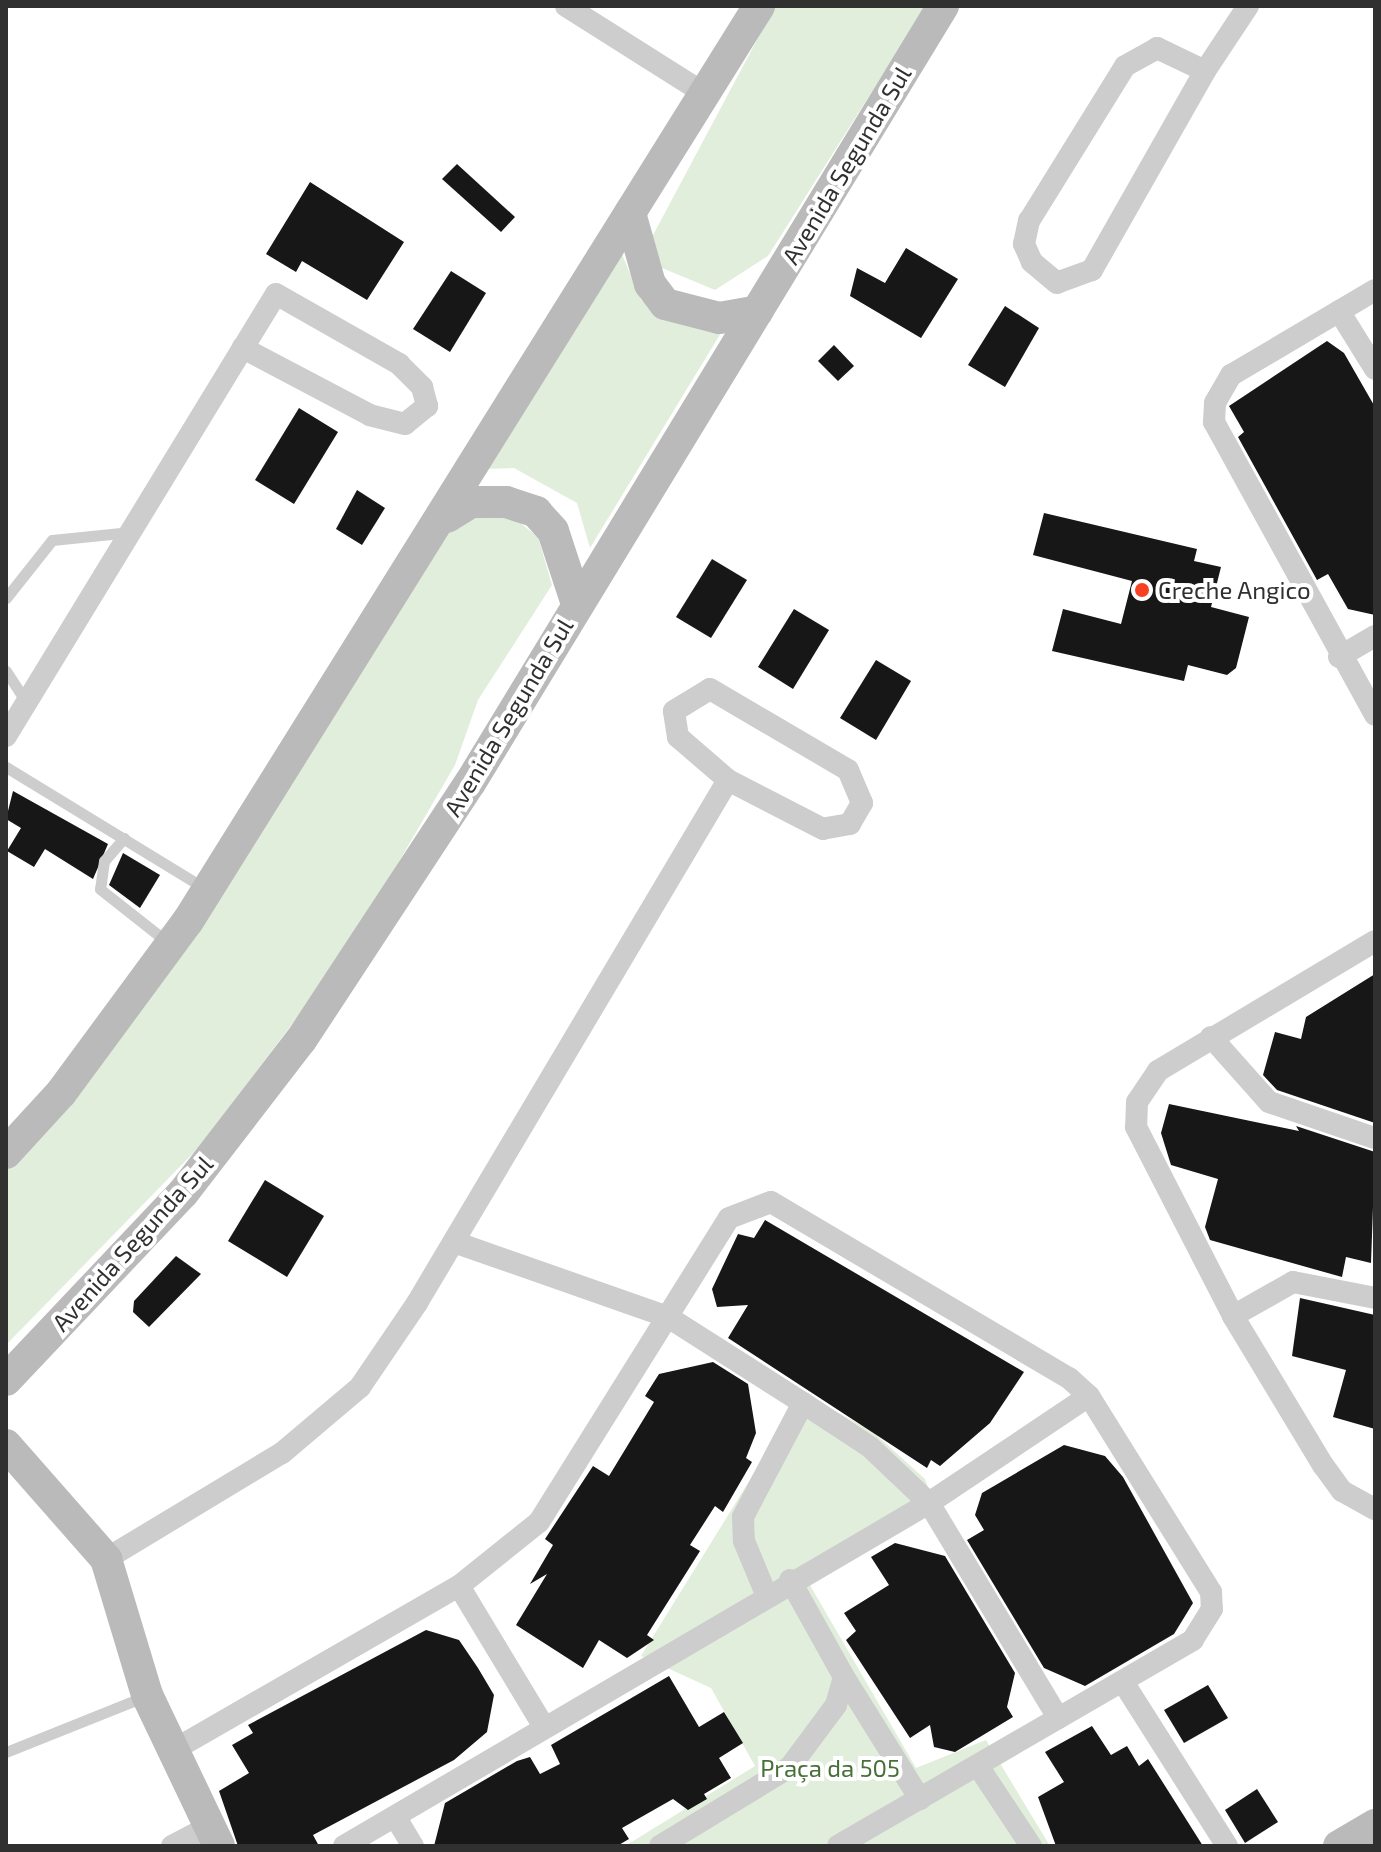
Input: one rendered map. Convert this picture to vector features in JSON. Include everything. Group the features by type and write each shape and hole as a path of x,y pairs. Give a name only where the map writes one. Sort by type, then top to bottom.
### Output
{"main road":[{"path":"6,1153 61,1093 208,890 447,517 759,6"},
{"name":"Avenida Segunda Sul","path":"6,1380 183,1193 301,1040 577,604 943,6"},
{"path":"630,213 650,284 665,304 705,317 757,311"},
{"path":"447,517 471,502 506,502 536,512 553,531 577,604"},
{"path":"6,1445 106,1559 147,1695 170,1752 214,1837"},
{"path":"1339,1846 1374,1827"}],"street":[{"path":"566,6 707,95"},
{"path":"1205,71 1157,48 1125,66 1029,221 1024,244 1032,262 1057,283 1092,270 1205,71 1248,6"},
{"path":"1375,290 1231,375 1215,403 1214,422 1339,657 1375,715"},
{"path":"6,736 131,532 243,348 276,294 399,364 422,387 427,406 405,424 370,415 243,348"},
{"path":"1339,311 1375,369"},
{"path":"1339,657 1375,636"},
{"path":"706,689 848,770 862,803 850,824 823,829 728,780 672,725 674,711 706,689"},
{"path":"106,1559 330,1419 360,1387 454,1242 728,780"},
{"path":"1375,941 1211,1037 1146,1086 1136,1127 1233,1316 1336,1482 1375,1509"},
{"path":"1211,1037 1269,1102 1375,1138"},
{"path":"170,1752 459,1586 539,1522 729,1218 771,1202 1038,1358 1089,1396 1211,1592 1209,1617 1193,1640 838,1846"},
{"path":"454,1242 668,1317 870,1447 929,1503 1058,1718"},
{"path":"1233,1316 1293,1282 1375,1298"},
{"path":"344,1846 396,1818 543,1725 766,1594 929,1503 1089,1396"},
{"path":"766,1594 744,1541 743,1517 803,1403"},
{"path":"790,1580 844,1677 920,1799"},
{"path":"459,1586 543,1725"},
{"path":"660,1846 790,1767 823,1728 844,1677"},
{"path":"1123,1682 1227,1846"},
{"path":"978,1766 1031,1846"},
{"path":"396,1818 413,1846"},
{"path":"172,1846 214,1837"}],"lane":[{"path":"6,598 52,540 131,532"},
{"path":"6,671 27,702"},
{"path":"6,767 208,890"},
{"path":"124,838 104,861 100,889 171,945"},
{"path":"6,1752 147,1695"}],"green space":[{"path":"775,6 926,6 768,256 715,290 662,268 652,237"},
{"path":"622,254 641,300 682,322 724,328 590,548 577,503 514,468 482,469"},
{"path":"481,510 510,515 538,537 552,585 478,700 455,765 347,951 201,1145 6,1345 6,1171 147,998 450,529"},
{"name":"Praça da 505","path":"803,1394 872,1431 925,1479 936,1509 807,1580 916,1768 986,1740 1050,1846 625,1846 755,1766 711,1688 641,1656"}],"building":[{"path":"457,164 515,217 501,232 442,179"},
{"path":"310,182 404,242 367,300 302,261 296,272 266,254"},
{"path":"906,248 958,279 921,338 850,296 857,268 885,283"},
{"path":"451,271 486,293 450,352 413,329"},
{"path":"1005,306 1039,328 1005,387 968,365"},
{"path":"1327,341 1344,353 1375,407 1375,615 1348,609 1328,574 1317,580 1238,437 1244,432 1229,406"},
{"path":"834,345 854,366 838,381 818,361"},
{"path":"299,408 338,432 294,504 255,480"},
{"path":"357,490 385,508 362,545 336,529"},
{"path":"1044,513 1197,549 1194,561 1221,567 1211,607 1249,617 1236,668 1227,675 1188,665 1184,681 1052,651 1063,609 1121,624 1132,581 1033,555"},
{"path":"712,559 747,580 711,638 676,617"},
{"path":"794,609 829,630 793,689 758,667"},
{"path":"876,660 911,681 876,740 840,718"},
{"path":"13,791 108,844 93,879 45,849 34,867 7,851 21,828 6,819"},
{"path":"123,853 160,875 140,908 109,885"},
{"path":"1375,974 1375,1123 1277,1090 1263,1075 1275,1032 1301,1039 1306,1017"},
{"path":"1169,1104 1299,1131 1296,1126 1375,1152 1371,1263 1346,1257 1342,1277 1210,1240 1205,1227 1218,1179 1171,1165 1161,1133"},
{"path":"265,1180 324,1216 287,1277 228,1241"},
{"path":"765,1220 1024,1372 990,1423 940,1466 931,1460 927,1468 728,1338 748,1305 717,1307 712,1289 738,1234 754,1238"},
{"path":"176,1256 201,1274 149,1327 133,1312 134,1301"},
{"path":"1300,1298 1375,1315 1375,1429 1333,1417 1346,1370 1292,1356"},
{"path":"713,1362 748,1384 756,1433 746,1458 752,1462 723,1512 715,1506 690,1545 700,1551 647,1635 654,1640 627,1658 599,1640 583,1668 516,1625 547,1574 530,1584 553,1545 545,1539 593,1466 609,1476 654,1402 645,1396 659,1374"},
{"path":"1064,1445 1105,1456 1123,1477 1193,1603 1174,1634 1085,1686 1044,1668 967,1540 984,1530 975,1515 982,1493"},
{"path":"895,1543 945,1556 1015,1673 1007,1707 1013,1717 955,1752 934,1747 930,1725 910,1738 846,1640 856,1631 844,1613 889,1585 871,1557"},
{"path":"426,1630 459,1640 478,1668 494,1695 487,1732 454,1760 313,1835 319,1846 238,1846 219,1791 249,1773 232,1745 253,1733 248,1725"},
{"path":"669,1676 699,1727 724,1712 743,1743 719,1758 731,1778 704,1794 707,1799 688,1810 673,1799 622,1828 629,1839 617,1846 434,1846 445,1803 517,1761 530,1757 540,1774 560,1764 551,1745"},
{"path":"1208,1685 1228,1718 1184,1743 1164,1710"},
{"path":"1092,1726 1111,1755 1127,1746 1139,1766 1148,1759 1203,1846 1056,1846 1038,1797 1064,1782 1045,1752"},
{"path":"1257,1789 1278,1822 1245,1843 1225,1810"}],"place":[{"name":"Creche Angico","path":"1142,590"}]}
